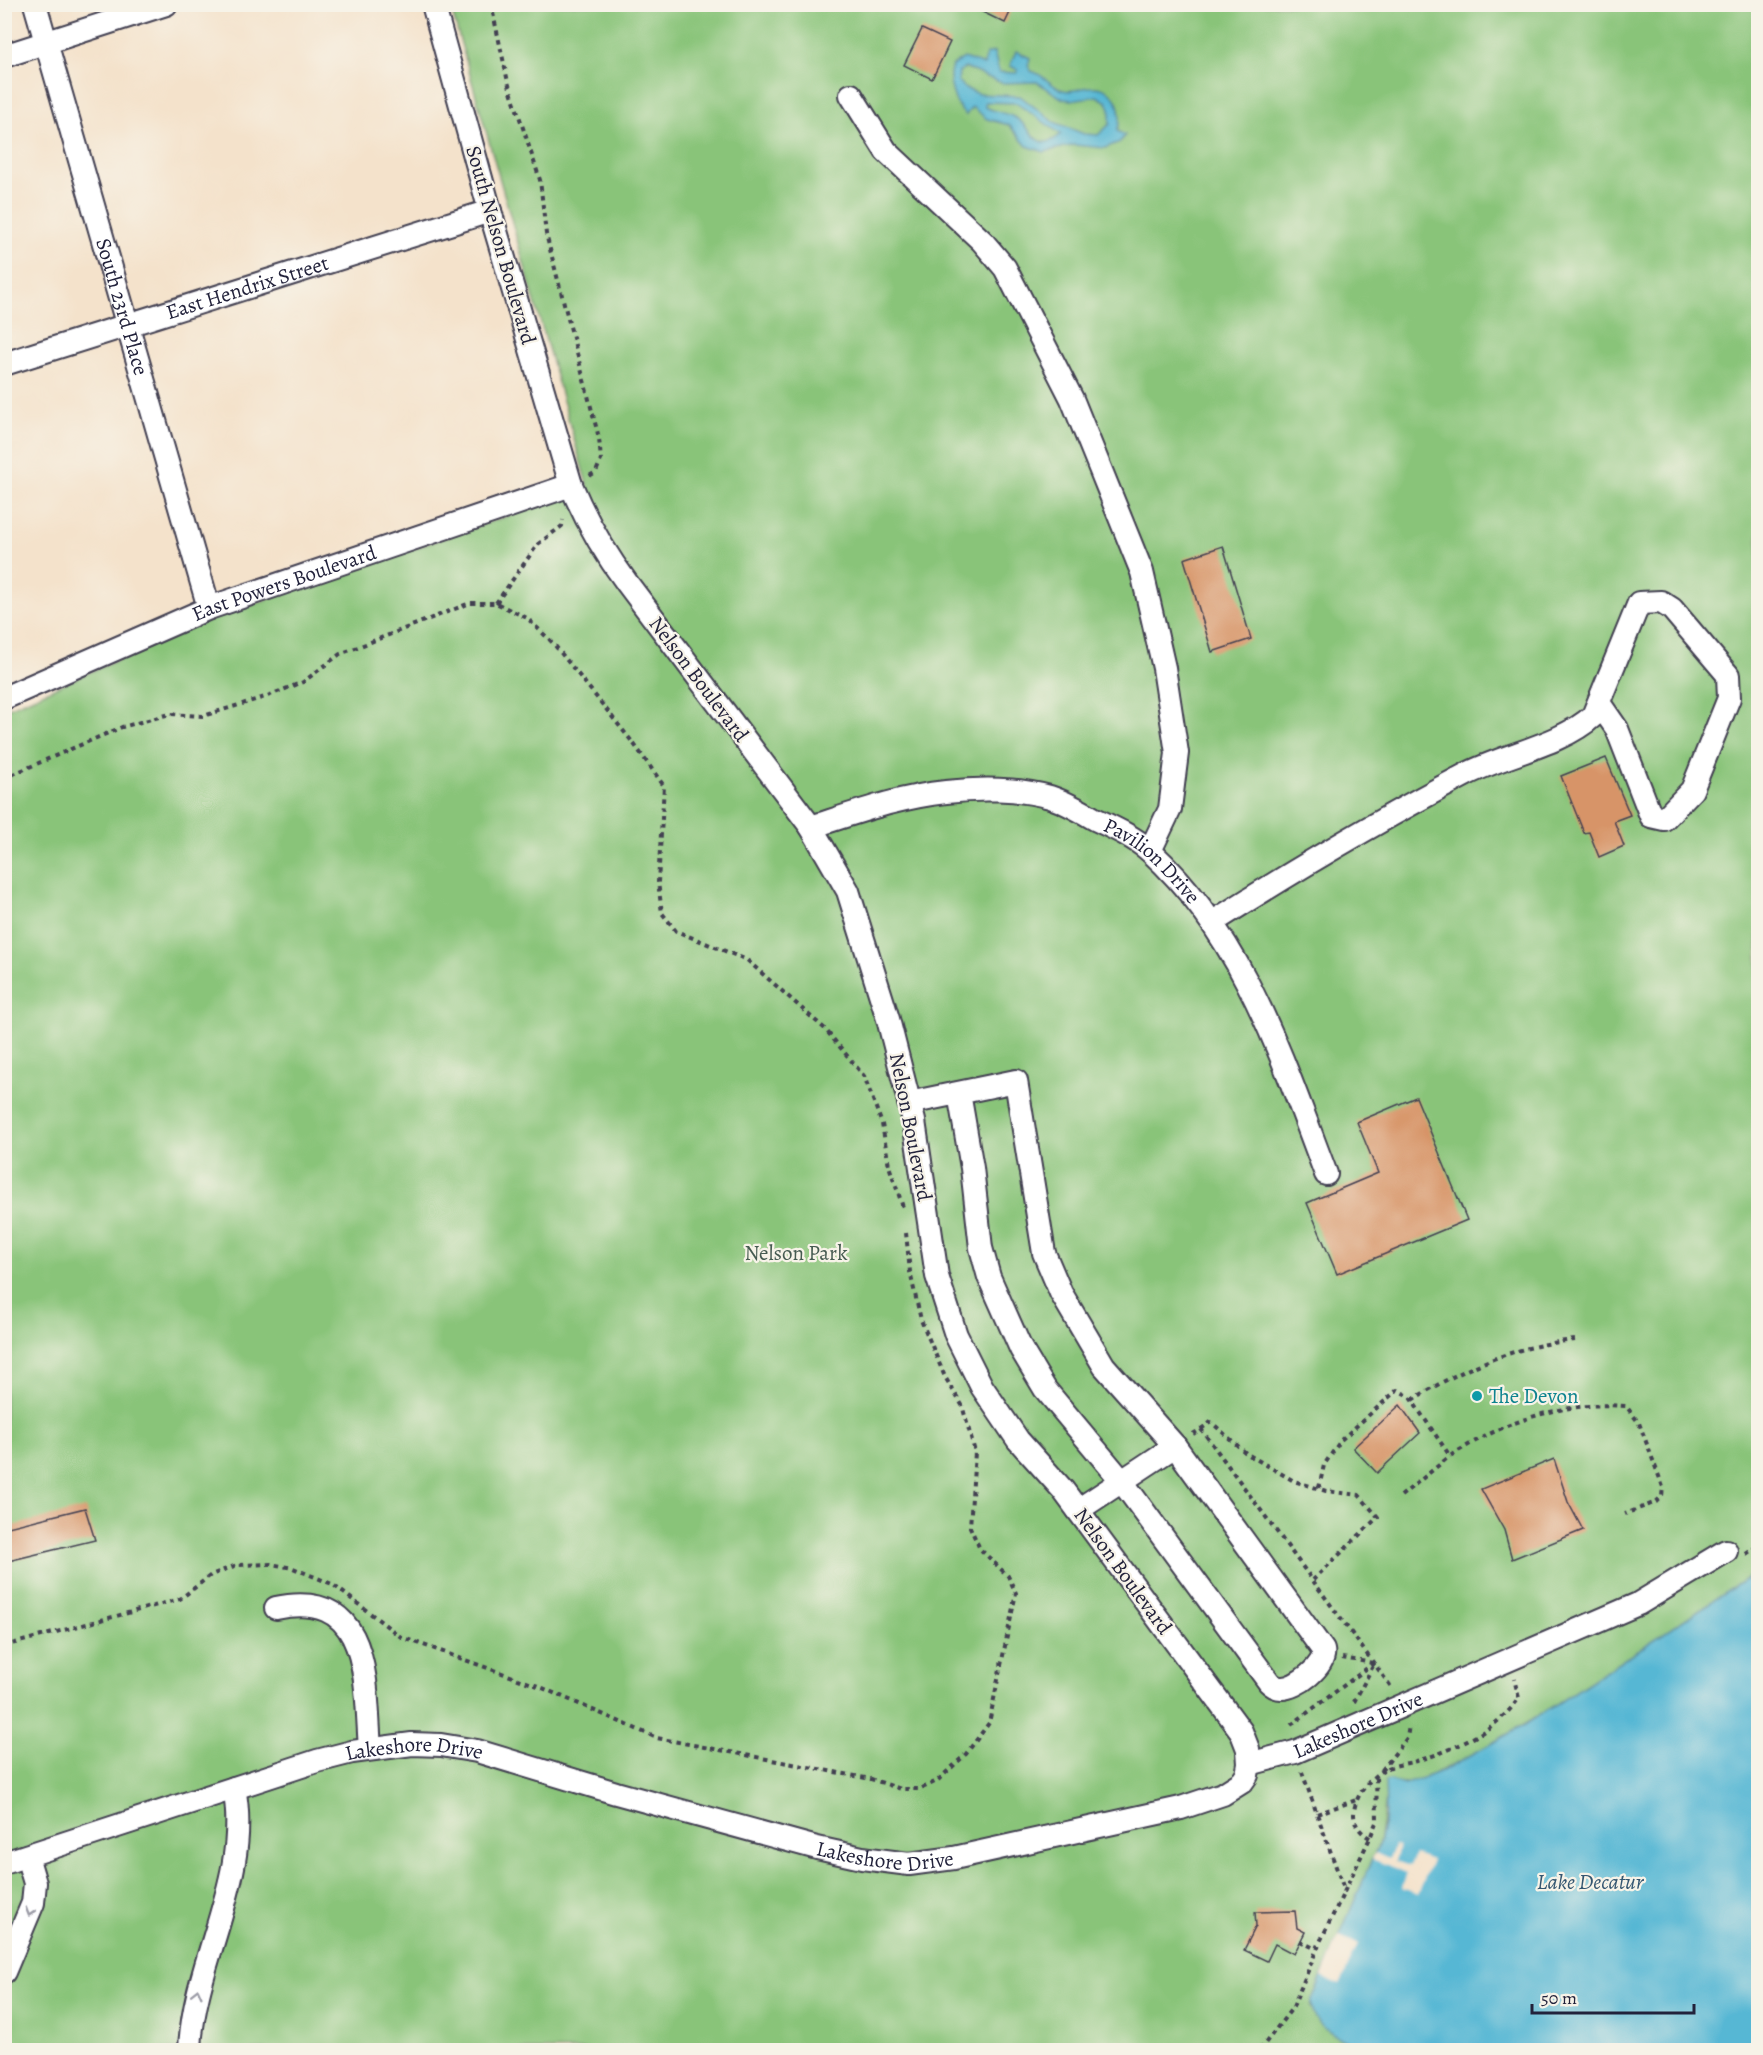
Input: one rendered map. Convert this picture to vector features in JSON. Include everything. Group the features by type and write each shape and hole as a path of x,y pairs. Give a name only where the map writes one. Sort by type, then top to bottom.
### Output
{"street":[{"name":"South 23rd Place","path":"35,4 209,608"},
{"path":"4,56 166,4"},
{"name":"South Nelson Boulevard","path":"433,4 490,211 571,485"},
{"path":"851,95 886,151 982,241 1005,268 1072,399 1142,572 1164,668 1177,753 1170,809 1150,851"},
{"name":"East Hendrix Street","path":"4,364 490,211"},
{"name":"East Powers Boulevard","path":"4,698 209,608 571,485"},
{"name":"Nelson Boulevard","path":"571,485 608,556 810,827 848,891 888,1019 909,1103 937,1276 956,1335 982,1387 1018,1440 1078,1510 1241,1731 1250,1764"},
{"path":"1213,922 1361,833 1466,775 1504,757 1579,729 1593,716 1639,603 1661,602 1672,609 1728,675 1730,698 1692,790 1664,819 1651,816 1617,729 1599,703"},
{"name":"Pavilion Drive","path":"810,827 912,797 948,791 1001,791 1050,797 1131,837 1150,851 1213,922 1260,1005 1326,1174"},
{"path":"909,1103 959,1093 1016,1082 1044,1253 1061,1293 1104,1366 1175,1446 1320,1643 1325,1656 1321,1664 1289,1687 1282,1688 1269,1682 1121,1480 1044,1389 1021,1349 1002,1309 981,1248 972,1168 959,1093"},
{"path":"1078,1510 1175,1446"},
{"name":"Lakeshore Drive","path":"4,1863 318,1761 370,1749 412,1744 441,1745 477,1751 627,1797 862,1858 909,1864 954,1858 1181,1808 1223,1794 1242,1782 1250,1764 1295,1752 1638,1604 1726,1551"},
{"path":"276,1608 301,1603 325,1610 345,1623 362,1660 370,1749"},
{"path":"190,2050 194,2003 235,1855 237,1818 234,1788"},
{"path":"4,1972 33,1903 35,1883 27,1856"}],"path":[{"path":"490,4 508,82 540,180 546,234 599,438 601,460 596,472 571,485 561,526 538,544 495,603"},
{"path":"4,778 122,727 170,714 203,716 265,698 303,682 340,654 470,603 495,603 527,618 553,643 634,744 663,786 658,882 662,913 676,931 747,960 825,1029 864,1076 882,1124 889,1166 904,1212"},
{"path":"4,1646 180,1599 211,1575 237,1565 271,1564 293,1569 333,1584 401,1637 537,1686 657,1738 871,1779 901,1789 920,1789 938,1781 966,1754 988,1723 1016,1593 1008,1576 980,1549 970,1527 975,1452 962,1405 945,1377 921,1320 910,1272 905,1222"},
{"path":"1412,1400 1445,1379 1506,1353 1544,1343 1575,1340"},
{"path":"1319,1488 1324,1465 1341,1440 1392,1392 1404,1391 1450,1456"},
{"path":"1401,1496 1450,1456 1490,1432 1537,1414 1566,1408 1626,1406 1639,1423 1663,1487 1662,1496 1656,1502 1625,1514"},
{"path":"1175,1446 1210,1422 1247,1454 1294,1481 1359,1496 1378,1517 1313,1580"},
{"path":"1201,1429 1374,1663 1402,1705 1409,1726 1407,1738 1382,1770 1359,1792 1356,1800 1355,1824 1363,1834 1370,1838"},
{"path":"1325,1656 1374,1663"},
{"path":"1382,1770 1448,1750 1483,1731 1512,1708 1520,1694 1507,1661"},
{"path":"1292,1725 1374,1663"},
{"path":"1343,1732 1345,1719 1374,1663"},
{"path":"1295,1752 1345,1893"},
{"path":"1260,2050 1293,2007 1316,1949 1370,1838 1377,1820 1376,1775"},
{"path":"1317,1815 1356,1800"},
{"path":"1300,1941 1316,1949"}],"green space":[{"name":"Nelson Park","path":"450,5 1758,5 1758,1571 1572,1695 1459,1762 1417,1780 1394,1783 1386,1799 1379,1843 1311,2007 1320,2024 1363,2050 5,2050 4,710 210,619 588,488"}],"water":[{"path":"1016,51 1030,58 1028,66 1031,71 1058,88 1070,91 1091,87 1107,90 1119,108 1117,131 1125,135 1120,142 1105,148 1074,145 1044,152 1027,146 1009,125 987,119 972,107 966,115 958,106 952,92 950,77 953,65 964,58 984,65 986,54 994,52 999,72 1017,73 1018,70 1010,66","holes":["965,68 1002,83 1037,82 1063,99 1097,96 1107,102 1110,108 1110,124 1098,135 1084,134 1054,122 1020,96 979,94 964,88 958,81 959,72","985,102 1016,103 1061,134 1053,140 1041,141 1022,122 985,107"]},
{"name":"Lake Decatur","path":"1758,1571 1758,2050 1363,2050 1321,2025 1312,2009 1312,2000 1379,1843 1386,1812 1385,1781 1391,1780 1404,1785 1444,1770 1526,1724"}],"pier":[{"path":"1395,1845 1399,1846 1395,1861 1410,1866 1415,1854 1432,1860 1418,1894 1402,1888 1407,1873 1372,1859 1375,1853 1389,1859"},
{"path":"1339,1936 1358,1944 1340,1985 1322,1977"}],"building":[{"path":"966,4 1014,4 1005,23"},
{"path":"922,29 950,42 932,79 904,65"},
{"path":"1223,546 1251,639 1212,652 1184,559"},
{"path":"1606,758 1630,815 1614,821 1624,846 1599,857 1589,832 1584,833 1561,776"},
{"path":"1416,1097 1467,1220 1337,1274 1307,1203 1378,1173 1357,1122"},
{"path":"1400,1405 1420,1433 1377,1473 1353,1448"},
{"path":"1554,1459 1568,1502 1583,1530 1512,1559 1504,1530 1481,1489"},
{"path":"85,1508 95,1540 4,1562 4,1528"},
{"path":"1295,1911 1297,1928 1305,1932 1294,1954 1275,1944 1267,1961 1244,1950 1256,1926 1255,1912"}],"place":[{"name":"The Devon","path":"1477,1396"}]}
